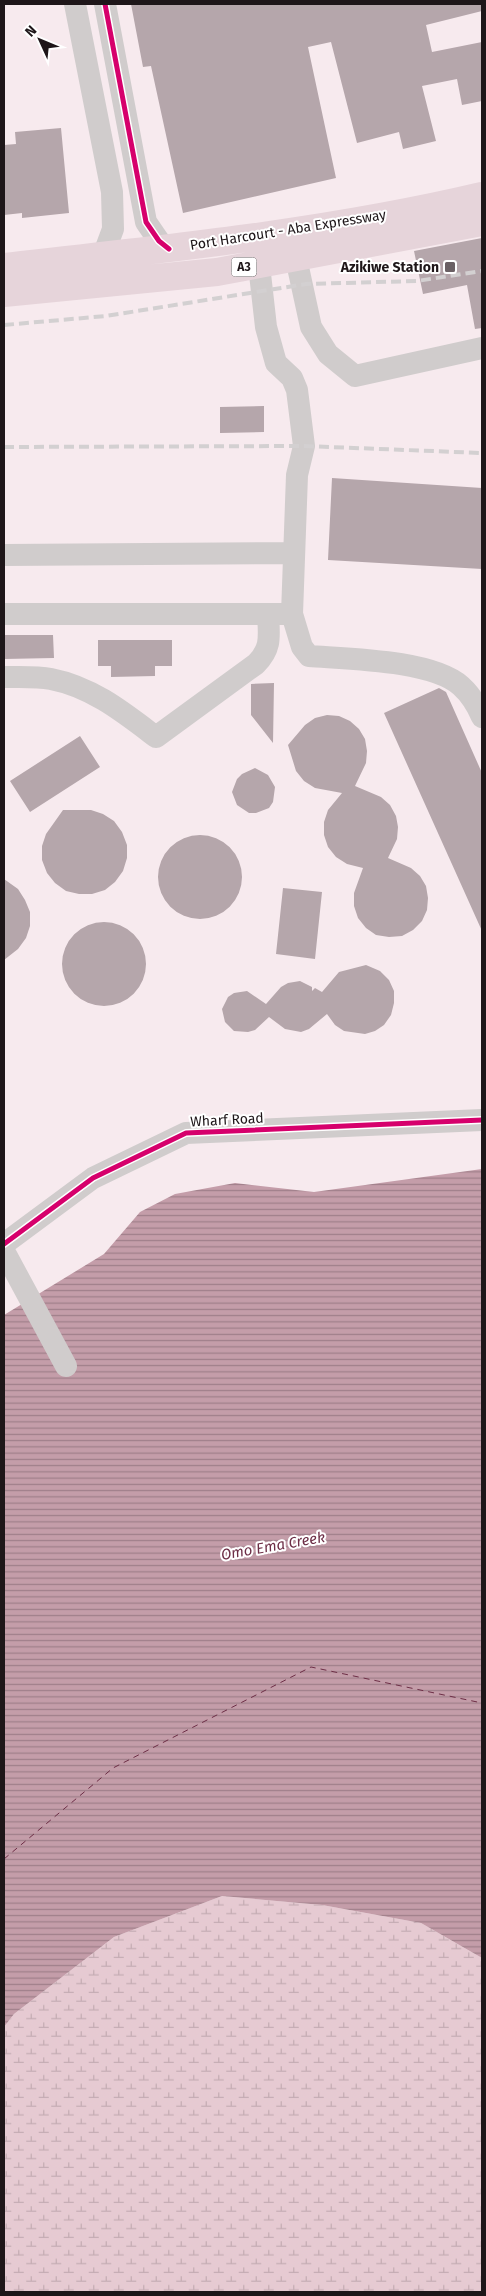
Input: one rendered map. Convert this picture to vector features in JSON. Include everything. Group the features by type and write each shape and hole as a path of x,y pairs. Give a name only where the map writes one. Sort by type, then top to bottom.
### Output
{"highway":[{"name":"Port Harcourt - Aba Expressway","path":"4,267 169,249 360,220 482,196"},
{"name":"Port Harcourt - Aba Expressway","path":"4,293 187,275 296,258 482,222"}],"street":[{"path":"75,4 112,192 113,229 103,256"},
{"path":"105,4 146,222 159,241 169,249"},
{"path":"296,258 311,327 328,354 356,376 482,348"},
{"path":"259,264 266,327 276,363 292,378 297,390 304,446 297,475 292,614 302,647 309,656 411,666 443,674 460,684 474,698 482,717"},
{"path":"4,555 294,553"},
{"path":"4,614 292,614"},
{"path":"4,676 49,678 77,686 108,700 156,737 256,664 266,654 269,640 268,614"},
{"name":"Wharf Road","path":"4,1244 94,1178 186,1133 482,1120"},
{"path":"4,1251 66,1366"}],"green space":[{"path":"222,1896 322,1905 421,1923 482,1958 482,2292 4,2292 4,2027 14,2014 114,1937"}],"water":[{"name":"Omo Ema Creek","path":"482,1169 482,1958 421,1923 322,1905 222,1896 114,1937 14,2014 4,2027 4,1315 104,1254 140,1212 175,1194 235,1183 314,1192"}],"building":[{"path":"131,4 482,4 482,11 426,25 432,52 482,42 482,101 462,105 457,79 422,86 436,141 403,149 399,132 357,143 331,42 308,47 336,178 183,213 151,66 143,67"},
{"path":"61,128 69,213 22,218 22,213 4,215 4,145 16,144 15,132"},
{"name":"Azikiwe Station","path":"482,238 482,328 475,329 467,285 423,294 414,251"},
{"path":"264,406 264,432 220,433 220,407"},
{"path":"332,478 482,488 482,569 328,560"},
{"path":"4,635 53,635 54,658 4,659"},
{"path":"98,640 172,640 172,666 155,666 155,676 111,677 111,666 98,666"},
{"path":"274,683 273,743 251,715 251,684"},
{"path":"439,688 446,692 482,773 482,931 384,713"},
{"path":"327,715 339,716 350,721 359,729 365,739 366,763 355,786 381,797 390,805 396,816 398,827 397,839 388,858 411,868 420,876 426,886 427,910 422,921 413,930 402,936 376,935 366,928 358,918 354,906 354,893 363,868 347,864 336,857 328,847 324,835 324,822 328,810 342,793 315,788 304,781 296,771 288,745 305,725 315,718"},
{"path":"80,736 100,767 30,812 10,781"},
{"path":"255,768 268,775 275,787 273,802 269,808 256,813 249,813 237,805 232,792 237,779 242,774"},
{"path":"63,810 91,810 103,814 114,821 122,832 127,845 127,858 123,871 115,882 105,890 92,894 66,891 55,883 47,873 42,860 42,846 46,834"},
{"path":"192,835 208,835 224,842 235,853 242,869 239,893 230,907 224,912 208,919 192,919 176,912 165,901 158,885 158,869 165,853 176,842"},
{"path":"4,879 18,889 25,900 30,912 30,926 26,938 18,949 4,960"},
{"path":"283,888 322,892 315,959 276,954"},
{"path":"96,922 112,922 128,929 139,940 146,956 143,980 134,994 128,999 112,1006 96,1006 80,999 69,988 62,972 62,956 69,940 80,929"},
{"path":"366,965 380,971 389,980 394,991 391,1015 384,1025 375,1031 365,1034 344,1031 335,1025 327,1014 309,1029 301,1032 285,1029 269,1017 255,1030 248,1032 234,1031 225,1022 222,1009 228,997 234,993 247,991 266,1004 281,987 288,983 300,981 312,987 312,991 315,988 322,992 339,972"}],"ferry route":[{"path":"4,1859 113,1768 311,1667 482,1703"}],"railway":[{"path":"4,325 106,316 306,284 417,281 482,271"},
{"path":"4,447 304,446 482,453"}],"cycle path":[{"path":"105,4 146,222 159,241 169,249"},
{"path":"4,1244 93,1178 186,1133 482,1120"}],"place":[{"name":"Azikiwe Station","path":"450,267"}]}
